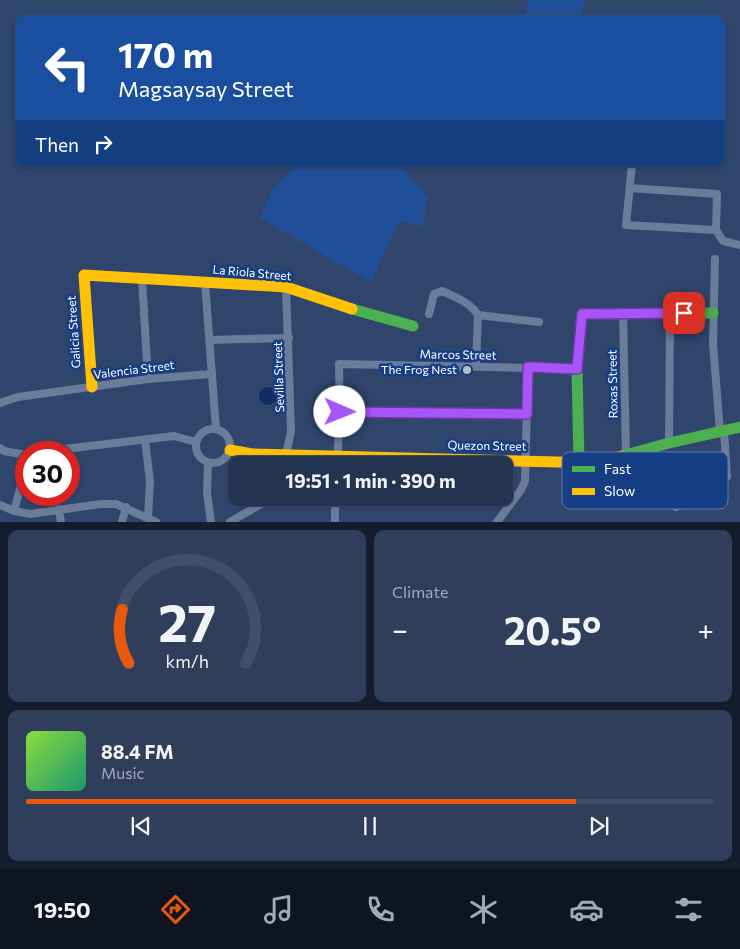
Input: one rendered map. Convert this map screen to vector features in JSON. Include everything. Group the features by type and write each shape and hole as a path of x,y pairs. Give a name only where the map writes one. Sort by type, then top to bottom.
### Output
{"street":[{"path":"632,167 626,225 716,230"},
{"path":"630,188 717,194 716,230 723,241 740,246"},
{"path":"715,259 713,343 724,452"},
{"name":"La Riola Street","path":"84,275 286,287 342,306 413,326"},
{"name":"Galicia Street","path":"84,275 92,386"},
{"path":"142,279 148,379"},
{"path":"205,282 216,429"},
{"name":"Sevilla Street","path":"286,287 292,431 287,456"},
{"path":"429,314 434,294 442,292 462,300 476,311 478,315 476,366"},
{"name":"Roxas Street","path":"623,313 626,452"},
{"path":"669,443 670,313"},
{"path":"579,452 577,369 582,314 713,313"},
{"path":"478,315 539,322"},
{"path":"209,340 289,338"},
{"name":"Marcos Street","path":"340,412 339,364 577,369"},
{"path":"497,522 525,482 528,367"},
{"name":"Valencia Street","path":"0,402 18,397 92,386 212,374"},
{"path":"337,456 340,412 527,414"},
{"name":"Quezon Street","path":"634,452 740,427"},
{"path":"216,429 226,434 230,450 224,460 219,463 208,463 197,452 196,442 206,431 216,429"},
{"path":"80,447 174,436 196,442"},
{"path":"145,440 150,481 148,517"},
{"path":"0,448 4,451 15,453"},
{"name":"Quezon Street","path":"230,450 263,456"},
{"name":"Quezon Street","path":"513,460 562,462"},
{"path":"208,463 208,493 211,522"},
{"path":"0,505 14,511 30,514 102,504 116,504 156,522"},
{"path":"14,511 15,506"},
{"path":"230,522 258,506"},
{"path":"335,506 335,522"},
{"path":"122,522 126,507"},
{"path":"59,509 61,522"}],"shaded area":[{"path":"528,0 585,0 581,15 526,15"},
{"path":"296,167 402,167 428,198 423,226 399,221 371,282 260,218 272,189"},
{"path":"264,387 272,387 277,392 275,403 264,405 259,400 259,392"}],"traffic: fast":[{"path":"352,309 413,326"},
{"path":"579,452 577,369 582,314 713,313"},
{"path":"636,452 740,427"}],"traffic: slow":[{"path":"92,387 84,275 286,287 352,309"},
{"path":"230,450 252,454 562,462"}],"place":[{"name":"The Frog Nest","path":"467,370"}],"route":[{"path":"340,412 527,414 528,367 577,369 582,314 684,313"}]}
